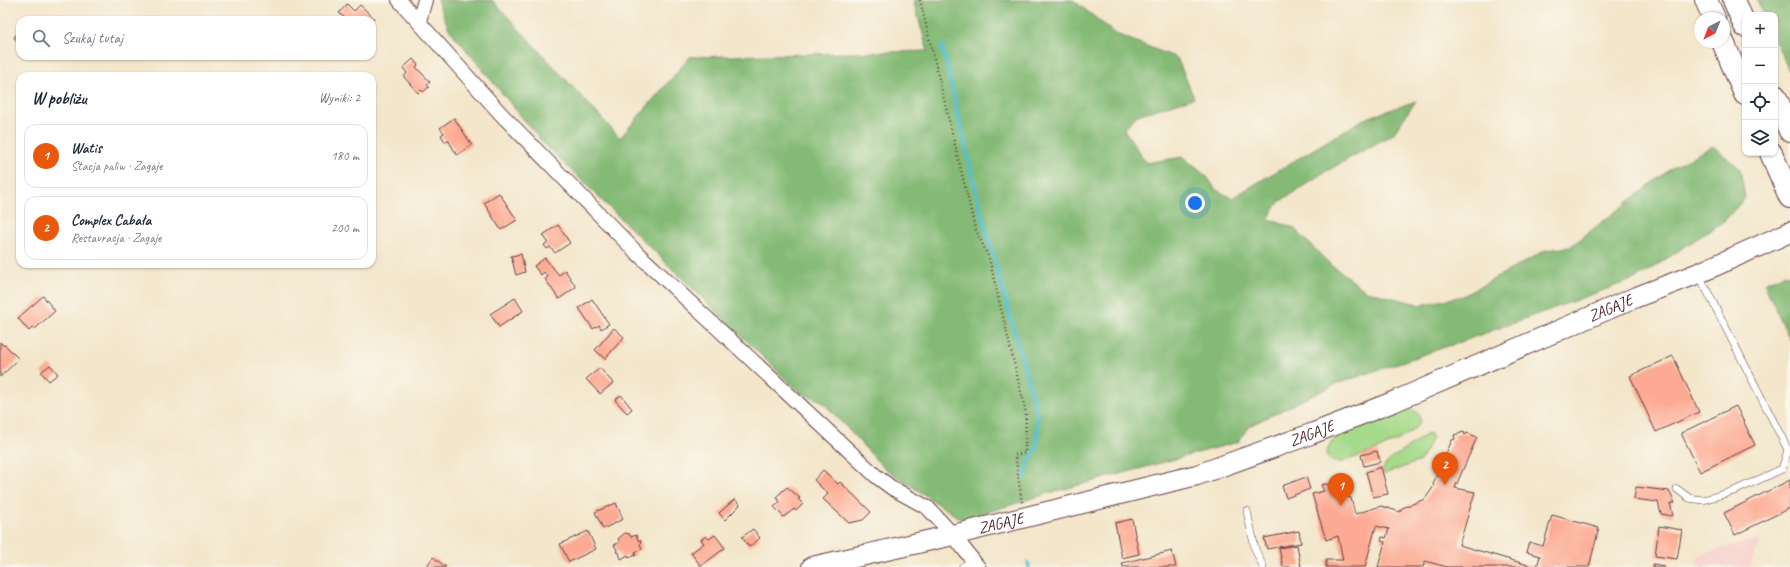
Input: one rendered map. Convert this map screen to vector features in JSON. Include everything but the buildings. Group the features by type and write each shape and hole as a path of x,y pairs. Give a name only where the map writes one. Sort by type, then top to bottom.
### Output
{"main road":[{"path":"1706,0 1711,12"},
{"path":"1734,0 1742,19"},
{"path":"1726,48 1742,87"},
{"path":"1778,103 1790,130"},
{"path":"1771,156 1790,197"},
{"name":"ZAGAJE","path":"812,567 953,535 1024,516 1197,475 1393,402 1634,298 1698,273 1790,232"}],"street":[{"path":"399,0 501,114 637,253 876,476 892,488 928,508 953,535 971,565"},
{"path":"419,21 425,0"}],"lane":[{"path":"1677,489 1689,498 1703,500 1734,491 1782,469 1788,450 1698,273"},
{"path":"1247,511 1255,549 1263,567"}],"path":[{"path":"920,0 975,228 989,258 1026,413 1025,453 1015,455 1024,516"}],"shaded area":[{"path":"1760,538 1750,567 1696,567 1699,555"}],"green space":[{"path":"437,0 492,0 620,138 690,57 928,51 913,0 1073,0 1116,34 1177,58 1194,98 1137,115 1124,129 1146,163 1183,157 1207,177 1216,190 1232,198 1364,119 1416,101 1393,134 1323,173 1279,202 1268,219 1294,228 1330,264 1366,291 1421,305 1463,296 1546,250 1570,247 1673,167 1713,146 1740,169 1745,198 1724,221 1637,278 1469,339 1336,384 1249,426 1238,442 1046,494 962,520 883,467 822,401 800,393 544,144 449,29"},
{"path":"1757,0 1790,0 1790,73 1778,47 1778,12 1763,12"},
{"path":"1784,274 1790,276 1790,340 1764,283"},
{"path":"1407,408 1416,412 1419,416 1420,422 1405,436 1373,451 1342,462 1332,461 1326,455 1330,445 1348,430 1359,424"},
{"path":"1429,433 1432,438 1420,461 1384,474 1383,472 1385,465 1389,461"}],"waterway":[{"path":"942,46 980,208 1037,413 1037,446 1028,464 1025,478"},
{"path":"1028,563 1029,567"}],"place":[{"name":"Complex Cabała","path":"1445,485"},
{"name":"Watis","path":"1341,506"}]}
